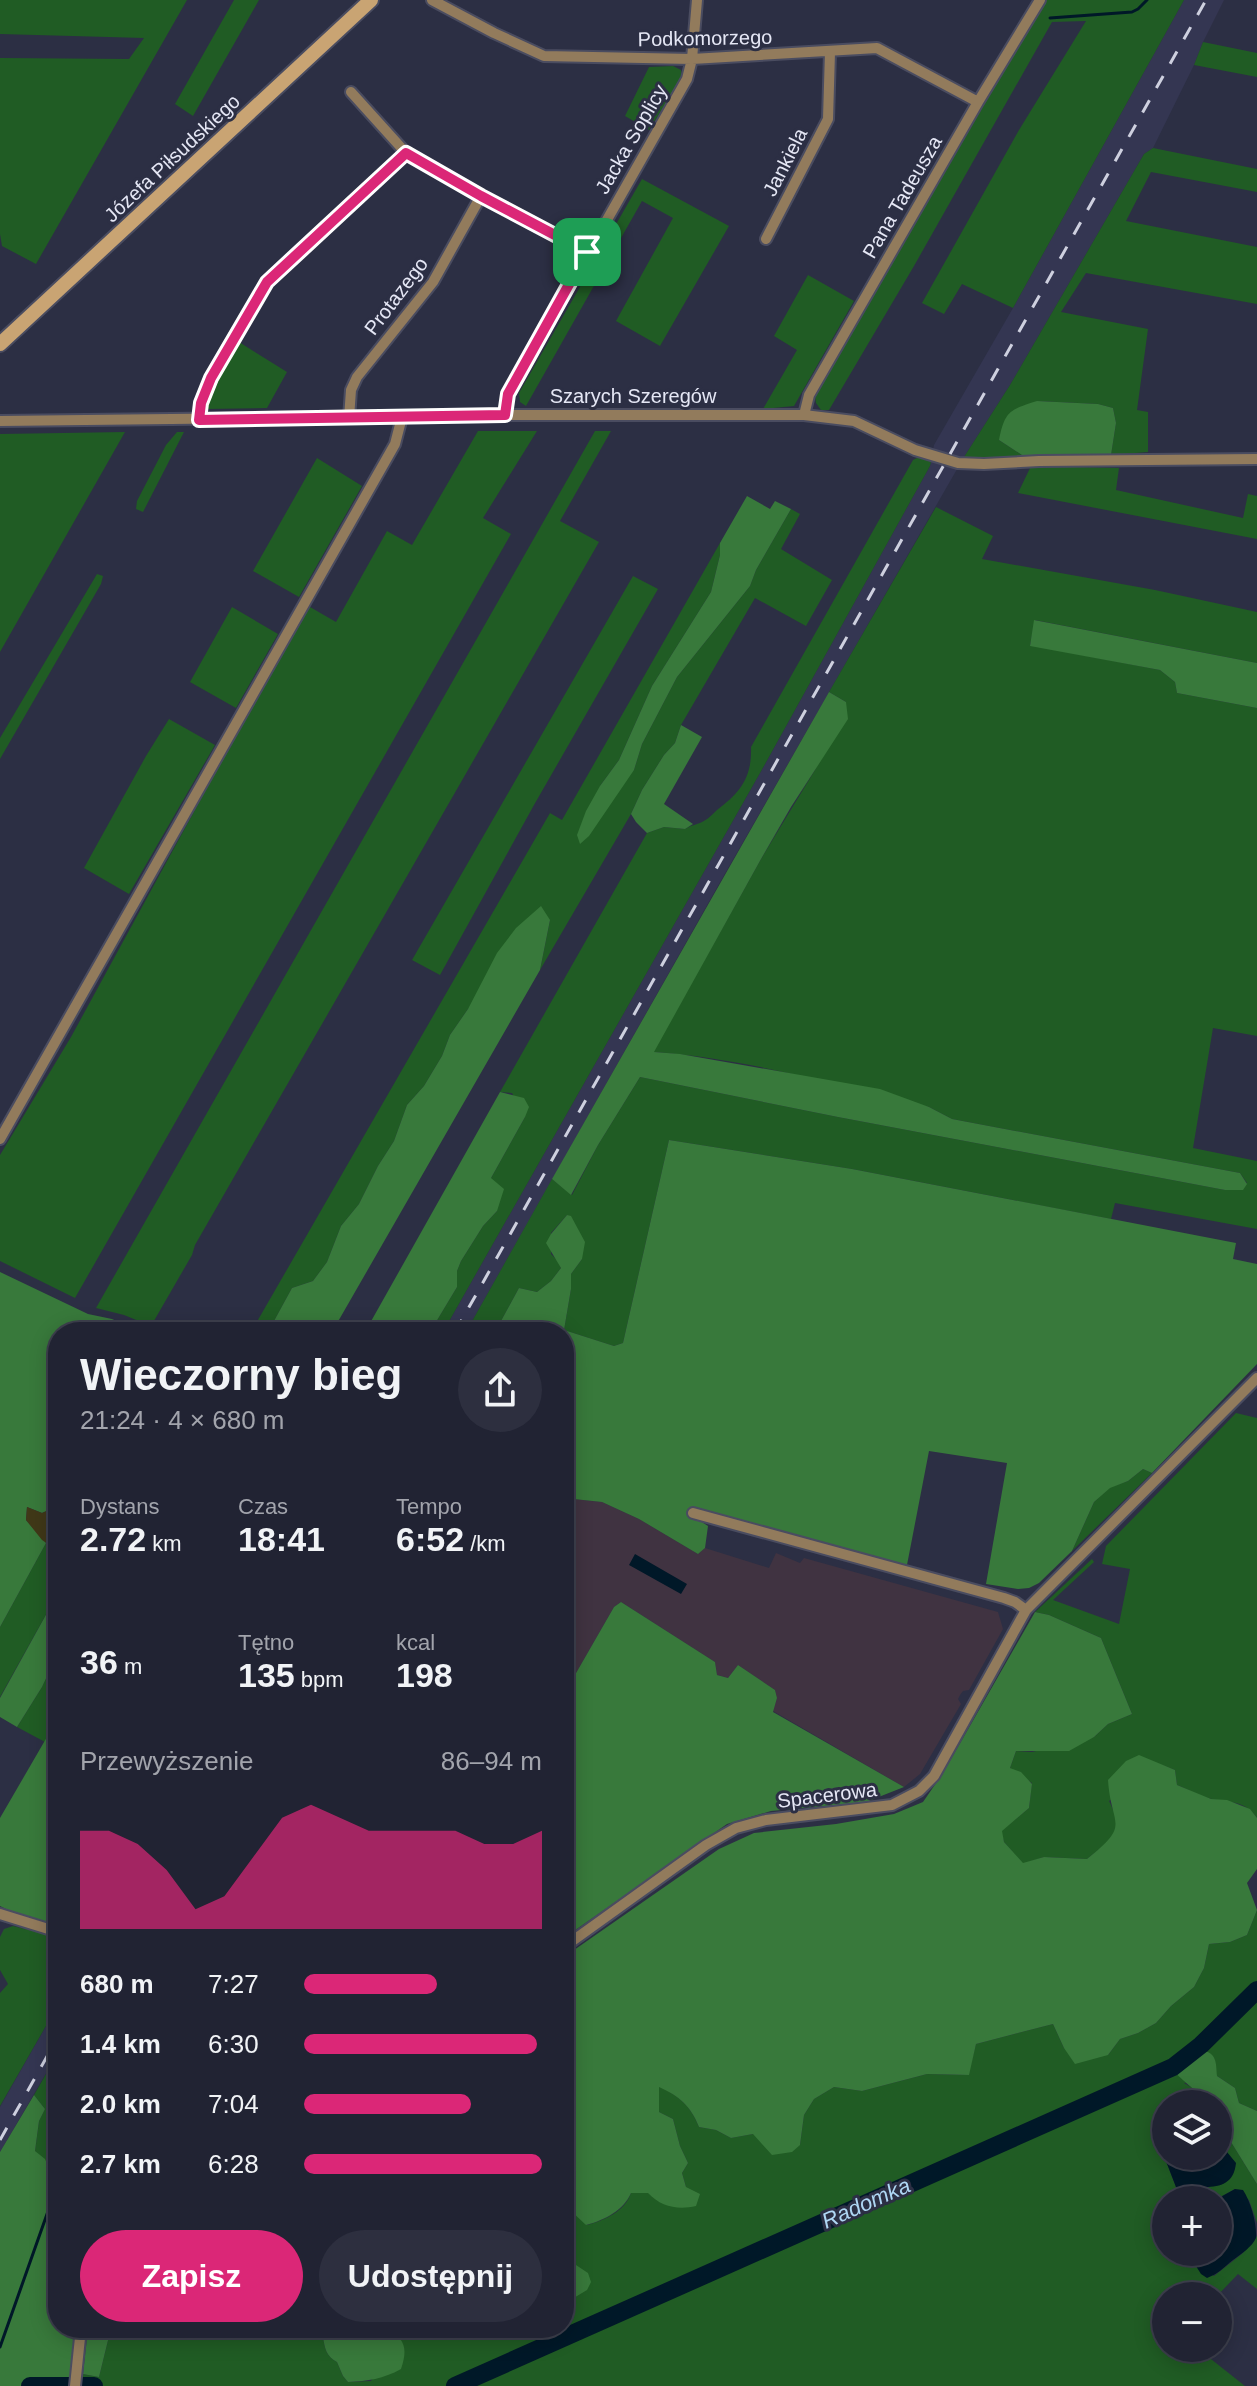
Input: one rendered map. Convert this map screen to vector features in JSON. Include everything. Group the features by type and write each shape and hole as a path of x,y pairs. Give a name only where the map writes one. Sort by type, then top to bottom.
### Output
{"street":[{"name":"Józefa Piłsudskiego","path":"0,344 371,0"},
{"name":"Podkomorzego","path":"432,0 544,56 692,59 877,48 978,102"},
{"name":"Jacka Soplicy","path":"505,415 508,394 687,79 692,59 697,0"},
{"name":"Pana Tadeusza","path":"804,415 809,395 1035,2"},
{"name":"Jankiela","path":"766,239 828,119 830,52"},
{"path":"351,92 406,153 587,252"},
{"path":"199,420 201,403 211,378 267,282 406,153"},
{"name":"Protazego","path":"349,418 350,400 357,377 433,282 481,196"},
{"name":"Szarych Szeregów","path":"0,421 804,415 864,424 915,450 958,463 1257,459"},
{"path":"0,1139 395,444 402,417"},
{"name":"Spacerowa","path":"574,1940 706,1845 736,1828 766,1820 892,1805 919,1791 934,1776 1026,1610 1257,1378"},
{"path":"693,1513 1011,1600 1026,1610"},
{"path":"0,1914 48,1929"},
{"path":"76,2380 80,2338"}],"shaded area":[{"path":"1184,0 1224,0 1153,148 1144,154 1010,385 964,457 472,1322 449,1322 764,766 930,466 934,445"},
{"path":"574,1499 602,1502 639,1519 698,1554 705,1548 769,1568 776,1553 800,1563 804,1558 998,1612 1003,1629 969,1690 960,1695 958,1699 961,1704 920,1774 904,1787 773,1711 777,1698 775,1690 738,1665 728,1678 717,1675 715,1662 621,1602 614,1607 574,1677"},
{"path":"635,1554 687,1584 681,1594 629,1565"},
{"path":"48,2023 48,2070 0,2152 0,2107"},
{"path":"1232,2158 1236,2163 1233,2175 1221,2185 1176,2186 1169,2170 1232,2170"},
{"path":"1243,2190 1249,2201 1256,2238 1232,2261 1232,2191"},
{"path":"1196,2266 1226,2266 1207,2278"}],"green space":[{"path":"0,0 187,0 36,264 2,246 0,58 129,59 144,38 0,34"},
{"path":"234,0 259,0 193,116 175,104"},
{"path":"1045,0 1184,0 1013,308 962,284 944,314 922,303 1019,130 1086,21 1052,22 829,410 821,410 815,396"},
{"path":"1203,42 1257,53 1257,77 1194,65"},
{"path":"673,66 681,70 682,77 649,130 625,116 649,67"},
{"path":"1153,148 1257,169 1257,192 1151,172 1126,221 1257,247 1257,304 1086,273 1061,312 1148,329 1137,410 1148,412 1148,452 1111,455 1116,423 1113,408 1098,404 1037,401 999,440 1025,457 964,457 1010,385 1144,154"},
{"path":"642,179 729,226 660,346 616,321 673,218 642,201 526,406 520,402 519,393"},
{"path":"808,275 854,301 794,406 763,409 797,350 774,336"},
{"path":"239,342 287,372 267,408 206,409 217,377"},
{"path":"1037,401 1098,404 1113,408 1116,423 1111,455 1025,457 999,440 1006,417 1020,407"},
{"path":"478,431 537,431 483,518 511,534 75,1298 0,1261 0,1155 71,1037 274,665 310,607 336,622 387,531 412,545"},
{"path":"595,431 611,431 560,521 599,542 153,1322 141,1322 96,1308"},
{"path":"125,432 0,652 0,434"},
{"path":"177,432 184,432 143,512 136,509 137,501 166,445"},
{"path":"919,457 931,462 764,766 449,1322 436,1322 457,1287 457,1271 461,1261 483,1226 497,1211 491,1178 525,1117 512,1093 500,1092 647,833 664,827 685,829 704,821 733,797 743,783 751,747 913,460"},
{"path":"317,458 362,486 299,597 253,571"},
{"path":"1031,466 1119,468 1116,490 1243,518 1248,494 1257,496 1257,539 1018,493"},
{"path":"747,496 770,509 775,501 791,509 750,586 677,677 642,744 634,770 589,836 580,844 577,835 586,811 619,760 652,686 711,592 720,543"},
{"path":"936,507 993,536 982,559 1257,612 1257,663 1035,620 1030,645 1160,670 1175,682 1177,693 1257,708 1257,1036 1213,1028 1193,1148 1257,1161 1257,1229 1115,1203 1111,1219 852,1169 669,1140 623,1343 614,1346 574,1333 574,1322 565,1322 571,1274 582,1259 577,1229 567,1215 551,1233 551,1254 561,1268 551,1281 537,1292 519,1288 500,1322 472,1322 552,1179 572,1195 598,1145 640,1077 1225,1190 1247,1183 1240,1173 952,1119 929,1107 792,1074 723,1060 653,1052 761,859 815,770 846,702 829,692"},
{"path":"791,509 800,514 781,549 832,580 806,626 755,598 681,725 675,743 642,790 540,970 550,920 468,1009 450,1035 442,1056 424,1086 407,1105 394,1141 359,1204 341,1226 327,1262 313,1281 292,1288 273,1322 257,1322 550,813 562,820 720,543 711,592 652,686 619,760 600,786 634,770 642,744 677,677 750,586"},
{"path":"97,574 103,576 101,584 0,759 0,738"},
{"path":"633,576 658,589 440,975 412,960"},
{"path":"232,607 278,634 236,708 190,682"},
{"path":"1034,620 1257,663 1257,708 1177,693 1175,682 1160,670 1030,646"},
{"path":"829,692 846,702 848,719 791,807 654,1052 880,1089 952,1119 1240,1173 1247,1184 1243,1190 1225,1190 640,1077 571,1195 552,1179"},
{"path":"169,719 215,745 129,894 84,868"},
{"path":"681,725 702,737 664,804 693,824 685,829 664,827 647,833 631,814 642,790 675,743"},
{"path":"541,906 550,920 540,970 338,1322 273,1322 292,1288 313,1281 327,1262 341,1226 359,1204 394,1141 407,1105 424,1086 497,953 516,928"},
{"path":"500,1092 524,1098 529,1107 525,1117 491,1178 504,1189 497,1211 483,1226 461,1261 457,1271 457,1287 436,1322 371,1322"},
{"path":"669,1140 852,1169 1236,1243 1233,1259 1257,1264 1257,1364 1152,1473 1143,1469 1128,1481 1110,1488 1094,1502 1072,1551 1039,1583 1029,1588 986,1584 1007,1463 929,1451 907,1565 698,1509 691,1515 708,1526 705,1548 698,1554 639,1519 602,1502 574,1499 574,1333 614,1346 623,1343"},
{"path":"567,1215 571,1216 585,1242 582,1259 571,1274 565,1322 500,1322 519,1288 537,1292 561,1268 546,1243"},
{"path":"0,1272 88,1314 119,1322 48,1322 48,1510 42,1513 27,1507 26,1520 46,1543 0,1627"},
{"path":"1236,1413 1257,1418 1257,1818 1241,1804 1208,1798 1177,1785 1175,1770 1162,1765 1109,1801 1117,1821 1115,1833 1087,1859 1044,1857 1023,1864 1004,1842 1001,1831 1029,1808 1032,1783 1010,1768 1016,1751 1032,1752 1094,1737 1108,1724 1132,1714 1101,1638 1035,1612 1092,1559 1094,1562 1053,1600 1119,1624 1130,1569 1102,1564 1106,1546"},
{"path":"1143,1469 1152,1473 1072,1551 1094,1502 1110,1487 1128,1481"},
{"path":"48,1544 48,1611 0,1697 0,1627"},
{"path":"621,1602 715,1662 717,1675 728,1678 738,1665 775,1690 777,1698 773,1712 904,1787 866,1802 771,1811 727,1824 574,1931 574,1677 614,1607"},
{"path":"48,1611 48,1674 17,1727 0,1717 0,1698"},
{"path":"1035,1612 1101,1638 1132,1714 1108,1724 1094,1737 1069,1751 1016,1751 1010,1768 1021,1772 1032,1784 1029,1808 1002,1831 1004,1842 1023,1863 1044,1857 1087,1859 1110,1838 1116,1824 1108,1780 1126,1761 1139,1755 1175,1770 1177,1785 1211,1799 1227,1800 1250,1809 1257,1818 1257,1869 1247,1883 1257,1910 1247,1935 1230,1942 1209,1944 1204,1968 1194,1987 1156,2023 1120,2039 1108,2055 1075,2064 1053,2024 976,2044 969,2075 927,2074 862,2091 834,2087 814,2099 804,2115 800,2145 792,2152 772,2155 753,2134 731,2138 716,2130 699,2127 684,2102 659,2087 659,2112 673,2119 688,2163 682,2173 686,2187 700,2194 696,2206 670,2206 658,2202 648,2193 631,2193 613,2214 586,2225 574,2214 574,1950 719,1849 754,1833 894,1814 923,1802 943,1773"},
{"path":"48,1674 48,1736 45,1742 17,1727"},
{"path":"48,1735 48,1923 0,1906 0,1818"},
{"path":"1257,1910 1257,2111 1239,2103 1235,2088 1217,2076 1184,2083 1196,2090 1152,2090 1152,2170 1169,2170 1176,2186 1152,2186 1152,2266 1198,2266 1214,2276 1227,2266 1232,2266 1232,2262 1257,2236 1257,2289 1238,2274 1230,2282 1152,2282 1152,2362 1215,2362 1245,2386 81,2386 83,2374 99,2377 109,2338 323,2338 327,2352 337,2362 348,2382 371,2381 398,2338 574,2338 574,2214 587,2225 614,2214 631,2193 686,2187 682,2173 688,2163 673,2119 659,2112 659,2086 684,2102 699,2127 716,2130 731,2138 753,2134 800,2145 804,2115 814,2099 834,2087 862,2091 927,2074 968,2075 976,2044 1053,2024 1064,2048 1108,2055 1120,2039 1156,2023 1194,1987 1204,1968 1209,1944 1230,1942 1247,1935"},
{"path":"13,1926 48,1935 48,2022 0,2106 0,1993 8,1984 0,1970 0,1937 4,1929"},
{"path":"1201,2050 1206,2051 1216,2062 1217,2076 1235,2088 1239,2103 1257,2111 1257,2184 1232,2144 1232,2090 1195,2090 1175,2072 1183,2062"},
{"path":"48,2070 48,2168 35,2151 39,2121 45,2109 34,2095"},
{"path":"34,2095 45,2109 39,2121 35,2151 48,2166 48,2338 75,2338 70,2386 0,2386 0,2152"},
{"path":"1232,2144 1257,2184 1257,2223 1249,2200 1235,2189 1232,2191 1232,2186 1211,2186 1228,2180 1235,2163"},
{"path":"574,2264 588,2273 591,2282 587,2290 574,2298"},
{"path":"87,2338 109,2338 99,2377 83,2374"},
{"path":"323,2338 399,2338 404,2355 401,2369 375,2379 348,2382 337,2362 327,2352"}],"sand":[{"path":"27,1507 42,1513 48,1510 48,1544 26,1520"}],"waterway":[{"path":"1050,18 1132,12 1147,0"},
{"name":"Radomka","path":"574,2333 1173,2067 1201,2045 1257,1990"},
{"path":"0,2347 48,2211"},
{"name":"Radomka","path":"455,2386 563,2338"},
{"name":"Radomka","path":"30,2386 94,2386"}],"railway":[{"path":"461,1322 1206,0"},
{"path":"0,2140 48,2055"}],"route":[{"path":"406,153 587,252 508,394 505,415 199,420 201,403 211,378 267,282 406,153"}]}
